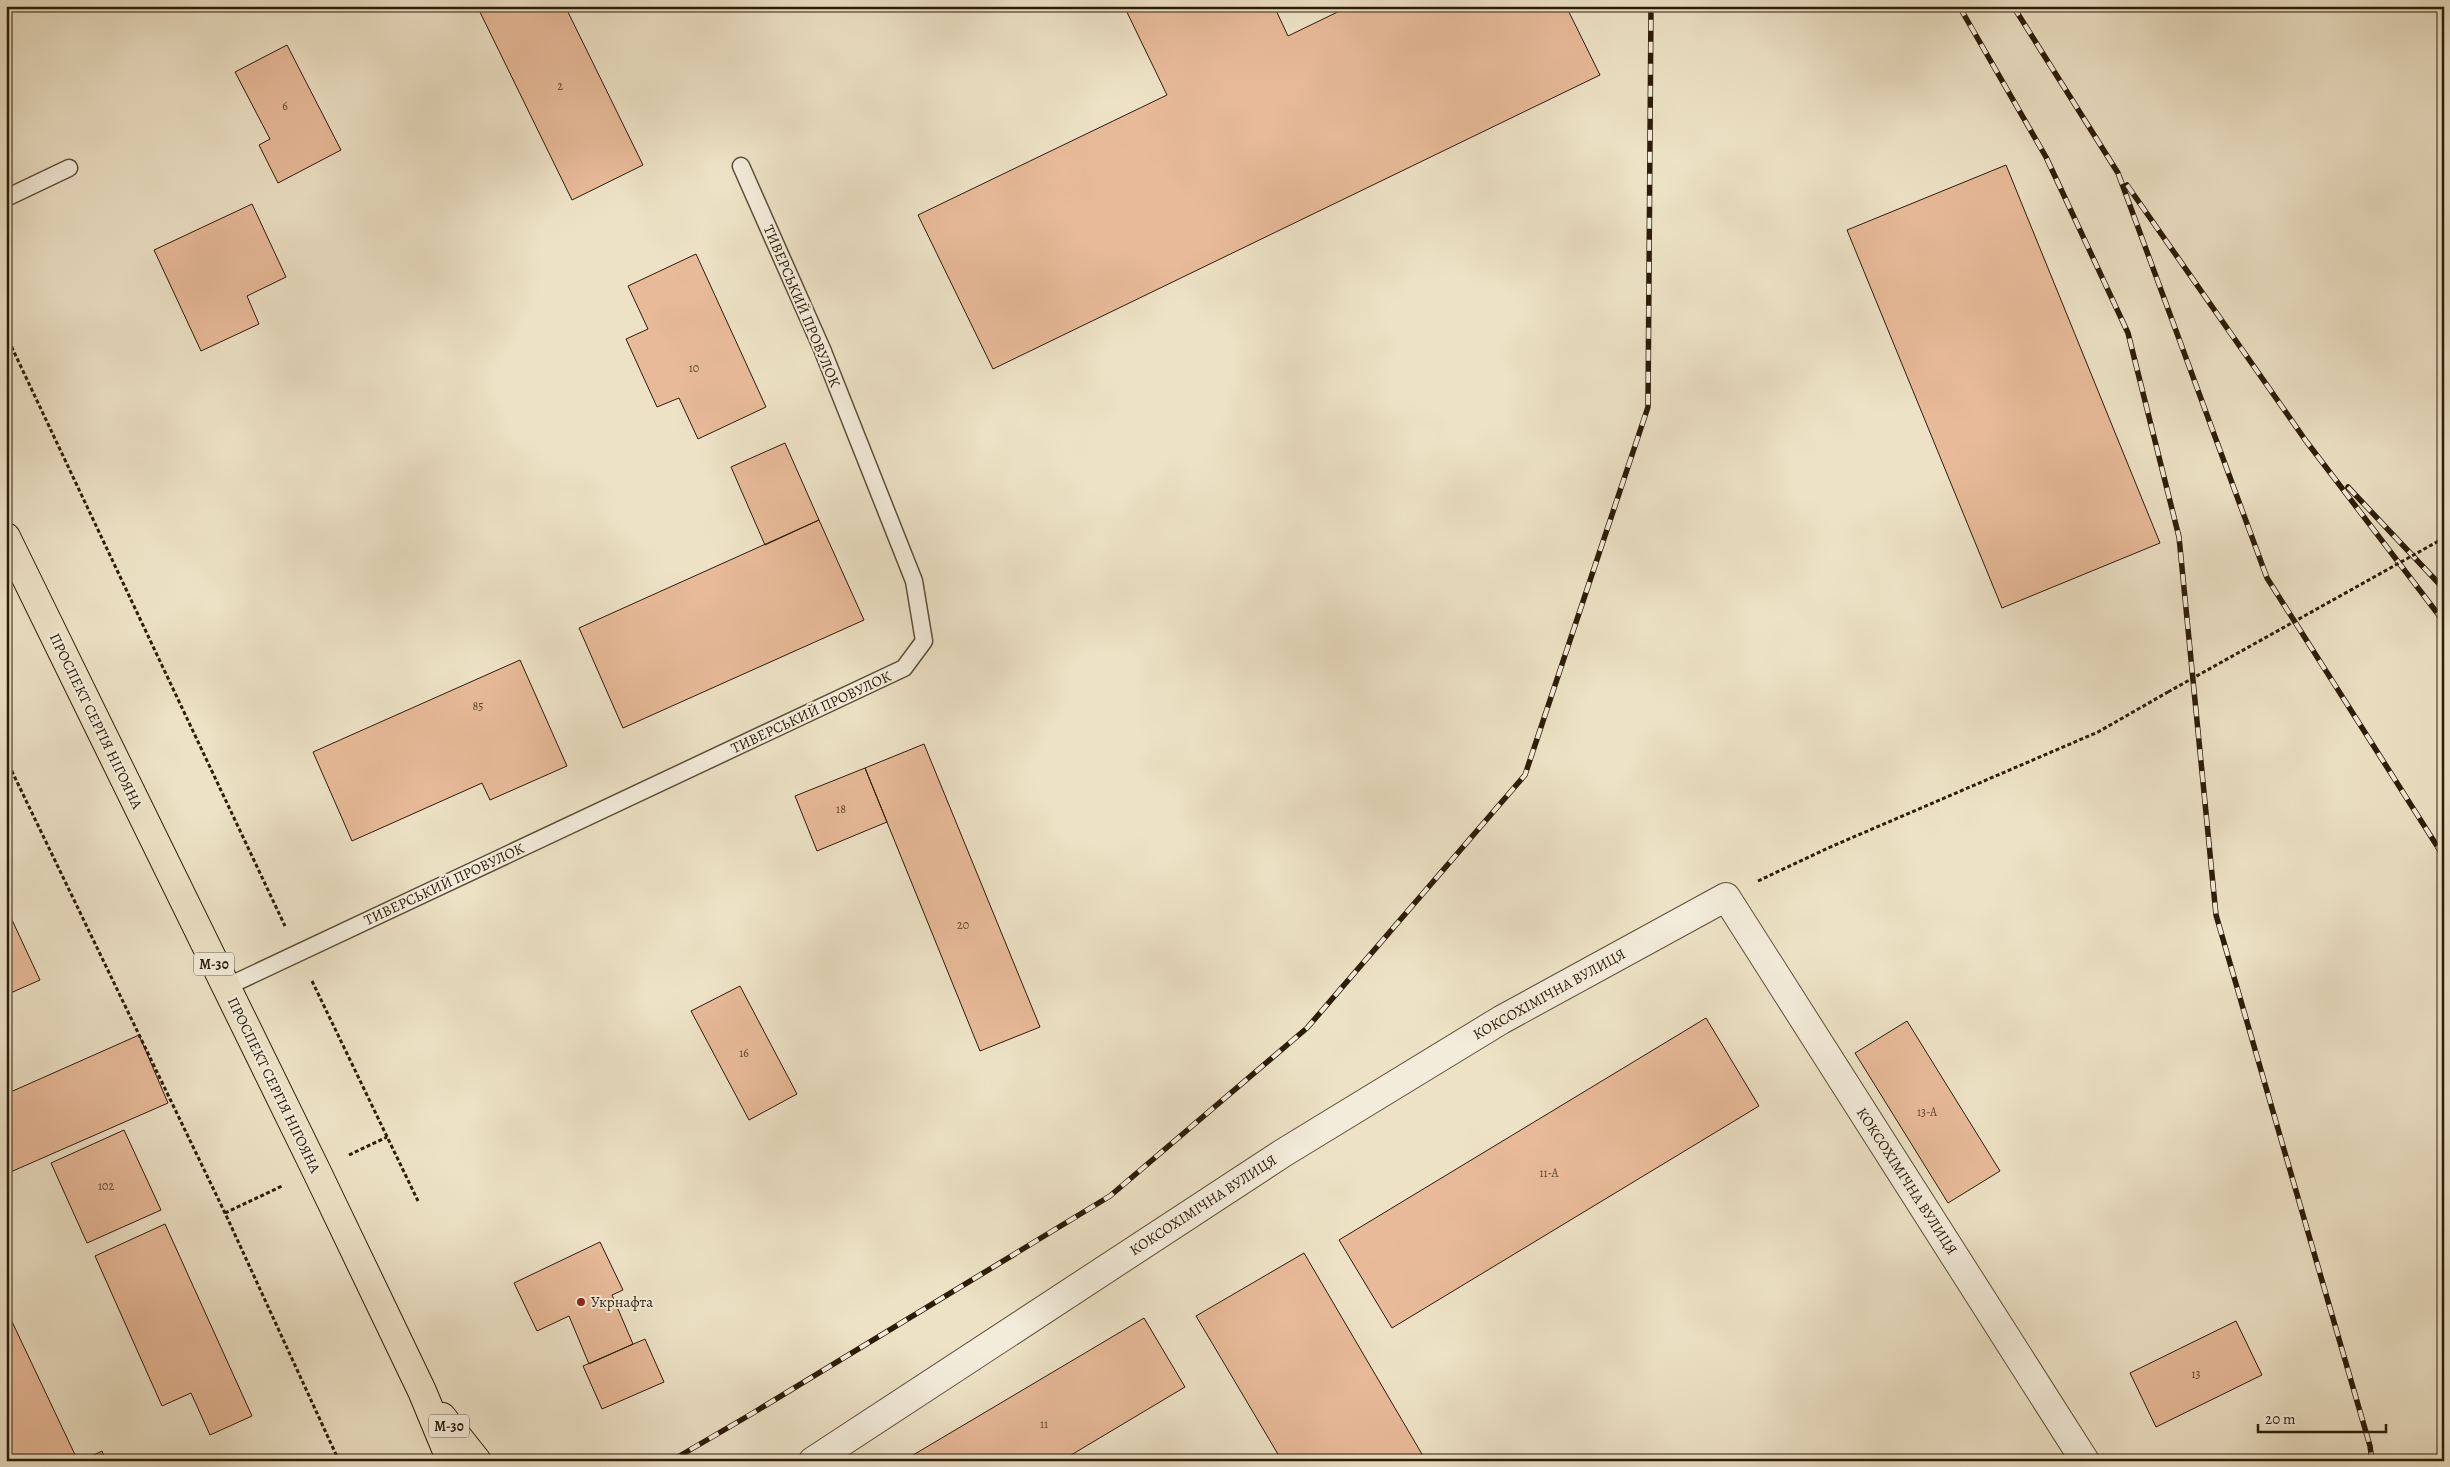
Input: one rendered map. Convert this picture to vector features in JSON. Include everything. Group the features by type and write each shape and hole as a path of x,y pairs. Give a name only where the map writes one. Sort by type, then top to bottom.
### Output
{"highway":[{"name":"ПРОСПЕКТ СЕРГІЯ НІГОЯНА","path":"6,537 422,1391 451,1461"},
{"name":"ПРОСПЕКТ СЕРГІЯ НІГОЯНА","path":"422,1391 477,1461"}],"street":[{"name":"КОКСОХІМІЧНА ВУЛИЦЯ","path":"813,1461 1282,1153 1501,1020 1726,897 2085,1461"}],"lane":[{"name":"ТИВЕРСЬКИЙ ПРОВУЛОК","path":"226,987 904,668 924,641 914,582 822,349 741,166"},
{"path":"6,198 69,168"}],"path":[{"path":"6,335 298,953 418,1201"},
{"path":"1726,897 1828,848 2098,732 2444,538"},
{"path":"6,759 225,1213 339,1461"}],"building":[{"path":"477,6 565,6 643,165 572,200"},
{"path":"1124,6 1274,6 1288,36 1350,6 1566,6 1600,75 993,369 918,215 1167,95"},
{"path":"287,45 341,150 278,183 259,145 270,139 235,72"},
{"path":"2006,165 2160,543 2002,608 1847,230"},
{"path":"252,204 286,277 247,296 259,324 201,351 154,250"},
{"path":"696,254 766,407 698,439 679,398 657,407 626,339 648,329 628,286"},
{"path":"785,443 819,520 765,545 731,467"},
{"path":"819,520 864,620 623,728 579,628"},
{"path":"520,660 567,766 490,800 482,783 352,841 313,752"},
{"path":"924,744 1040,1027 980,1051 865,768"},
{"path":"865,768 887,822 817,851 795,796"},
{"path":"6,907 40,980 6,995"},
{"path":"740,986 797,1094 749,1120 691,1011"},
{"path":"1706,1018 1759,1106 1392,1328 1339,1240"},
{"path":"1907,1021 2000,1171 1948,1203 1855,1053"},
{"path":"139,1035 168,1103 6,1174 6,1094"},
{"path":"124,1130 161,1210 87,1243 51,1163"},
{"path":"165,1224 252,1416 210,1435 191,1393 162,1406 95,1256"},
{"path":"600,1242 623,1290 612,1295 633,1344 589,1364 569,1316 537,1331 514,1283"},
{"path":"1304,1253 1426,1461 1282,1461 1196,1316"},
{"path":"6,1309 78,1461 12,1461 6,1448"},
{"path":"1144,1318 1185,1387 1061,1461 903,1461"},
{"path":"2236,1321 2262,1375 2156,1427 2130,1373"},
{"path":"645,1339 664,1382 602,1409 583,1366"},
{"path":"102,1451 106,1461 82,1461"}],"railway":[{"path":"671,1461 1110,1196 1307,1028 1525,775 1648,407 1651,6"},
{"path":"1959,6 2046,157 2128,333 2179,537 2216,915 2370,1446 2372,1461"},
{"path":"2013,6 2118,173 2267,578 2444,857"},
{"path":"2127,185 2306,441 2444,622"},
{"path":"2348,487 2444,589"}],"place":[{"name":"Укрнафта","path":"581,1302"}]}
